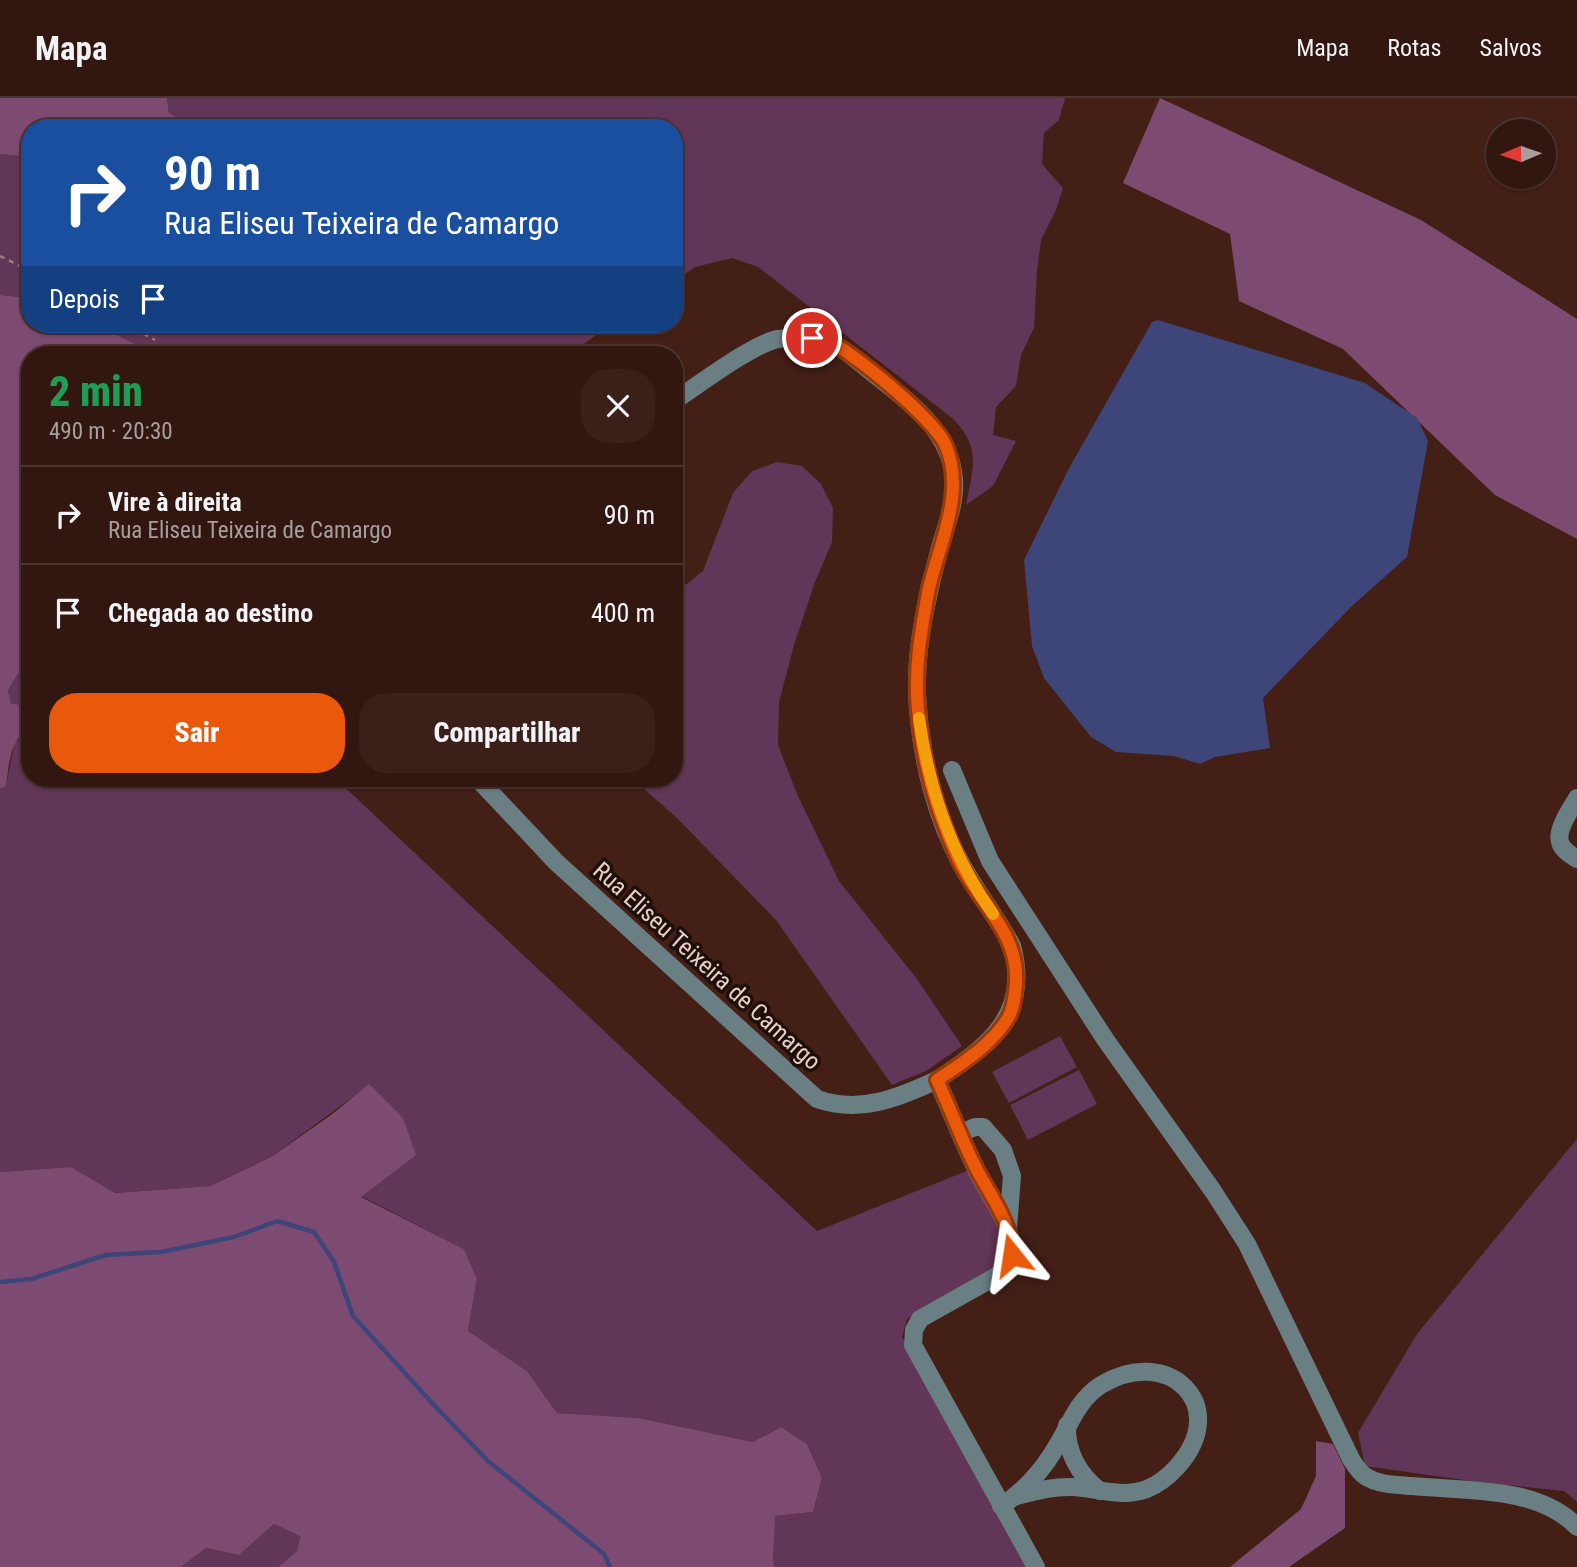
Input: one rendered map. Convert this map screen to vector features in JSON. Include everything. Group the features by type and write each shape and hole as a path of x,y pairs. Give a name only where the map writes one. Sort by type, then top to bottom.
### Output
{"street":[{"name":"Rua Eliseu Teixeira de Camargo","path":"486,787 556,862 817,1099 856,1106 900,1097 937,1080 971,1058 1008,1018 1013,1005 1016,981 1012,946 960,862 935,800 924,758 918,708 916,670 928,593 954,498 954,480 945,444 920,411 856,360 827,341 812,338 775,340 755,349 683,395"},
{"path":"952,770 990,861 1105,1039 1213,1191 1247,1244 1351,1459 1361,1474 1395,1485 1522,1497 1546,1505 1577,1527"},
{"path":"1577,797 1566,817 1559,839 1562,847 1577,859"},
{"path":"937,1080 1007,1231 1012,1255 1004,1270 925,1316 917,1324 913,1338 915,1350 1036,1567"},
{"path":"961,1133 975,1127 983,1127 1003,1150 1012,1176 1007,1231"},
{"path":"1001,1506 1017,1496 1054,1452 1067,1425 1087,1396 1102,1385 1142,1371 1167,1374 1178,1381 1197,1406 1199,1419 1194,1444 1168,1477 1150,1488 1111,1494 1062,1487 1017,1496"},
{"path":"1067,1425 1069,1450 1089,1483 1100,1492"}],"path":[{"path":"0,256 21,266"},
{"path":"142,333 155,340"}],"shaded area":[{"path":"0,98 167,98 169,113 179,119 21,119 21,156 0,154"},
{"path":"167,98 1065,98 1059,120 1044,133 1042,164 1063,188 1056,210 1041,240 1034,328 1021,355 1016,386 996,407 993,435 1016,441 993,486 966,505 973,458 968,439 952,418 758,267 732,258 695,267 683,275 683,119 179,119 169,113"},
{"path":"1160,98 1421,220 1577,319 1577,539 1495,495 1343,349 1239,301 1230,234 1123,183"},
{"path":"0,154 21,156 21,297 0,295"},
{"path":"0,295 21,297 21,333 113,333 139,346 21,346 21,669 8,690 11,704 21,705 21,735 12,750 6,786 0,789"},
{"path":"113,333 599,333 581,346 139,346"},
{"path":"777,462 802,466 821,484 833,508 832,542 815,582 794,645 779,702 778,745 797,794 839,881 917,979 962,1046 926,1071 892,1085 776,920 677,818 642,787 683,787 683,587 703,571 733,493 752,471"},
{"path":"21,668 21,705 11,705 8,690"},
{"path":"21,737 21,787 345,787 817,1231 969,1170 1004,1238 1003,1259 989,1273 907,1319 902,1337 1028,1567 775,1567 774,1516 813,1512 822,1478 807,1444 781,1427 753,1442 639,1418 557,1413 527,1371 468,1331 477,1279 464,1249 361,1196 369,1085 271,1157 210,1186 114,1193 71,1167 0,1172 0,789 6,786 14,745"},
{"path":"1060,1036 1077,1067 1009,1103 992,1072"},
{"path":"1079,1070 1097,1104 1028,1140 1010,1105"},
{"path":"369,1084 403,1118 416,1155 361,1197 464,1249 477,1279 468,1331 527,1371 557,1413 639,1418 753,1442 781,1427 807,1444 822,1478 813,1512 775,1516 775,1567 278,1567 297,1551 300,1536 274,1524 239,1555 206,1548 181,1567 0,1567 0,1172 71,1167 115,1193 210,1186 271,1157 331,1115"},
{"path":"1577,1139 1577,1502 1564,1491 1365,1466 1358,1433 1417,1334"},
{"path":"1316,1441 1333,1444 1345,1469 1345,1528 1289,1567 1230,1567 1301,1509 1316,1476"},
{"path":"274,1524 300,1535 297,1551 278,1567 181,1567 206,1548 239,1555"}],"water":[{"path":"1158,320 1365,383 1417,418 1428,441 1407,557 1352,606 1263,698 1270,748 1215,757 1200,764 1174,756 1116,752 1091,737 1044,678 1032,646 1024,560 1068,470 1152,322"}],"waterway":[{"path":"0,1282 31,1279 106,1255 161,1252 234,1237 277,1221 314,1232 334,1262 353,1316 488,1461 604,1554 610,1567"}],"slow traffic":[{"path":"919,718 924,758 935,800 960,862 993,914"}],"route":[{"path":"812,338 827,341 845,351 920,411 945,444 951,461 954,498 928,593 916,670 924,758 935,800 960,862 1012,946 1016,981 1013,1005 1008,1018 971,1058 937,1080 976,1168 1001,1215 1012,1247 1012,1255"}]}
